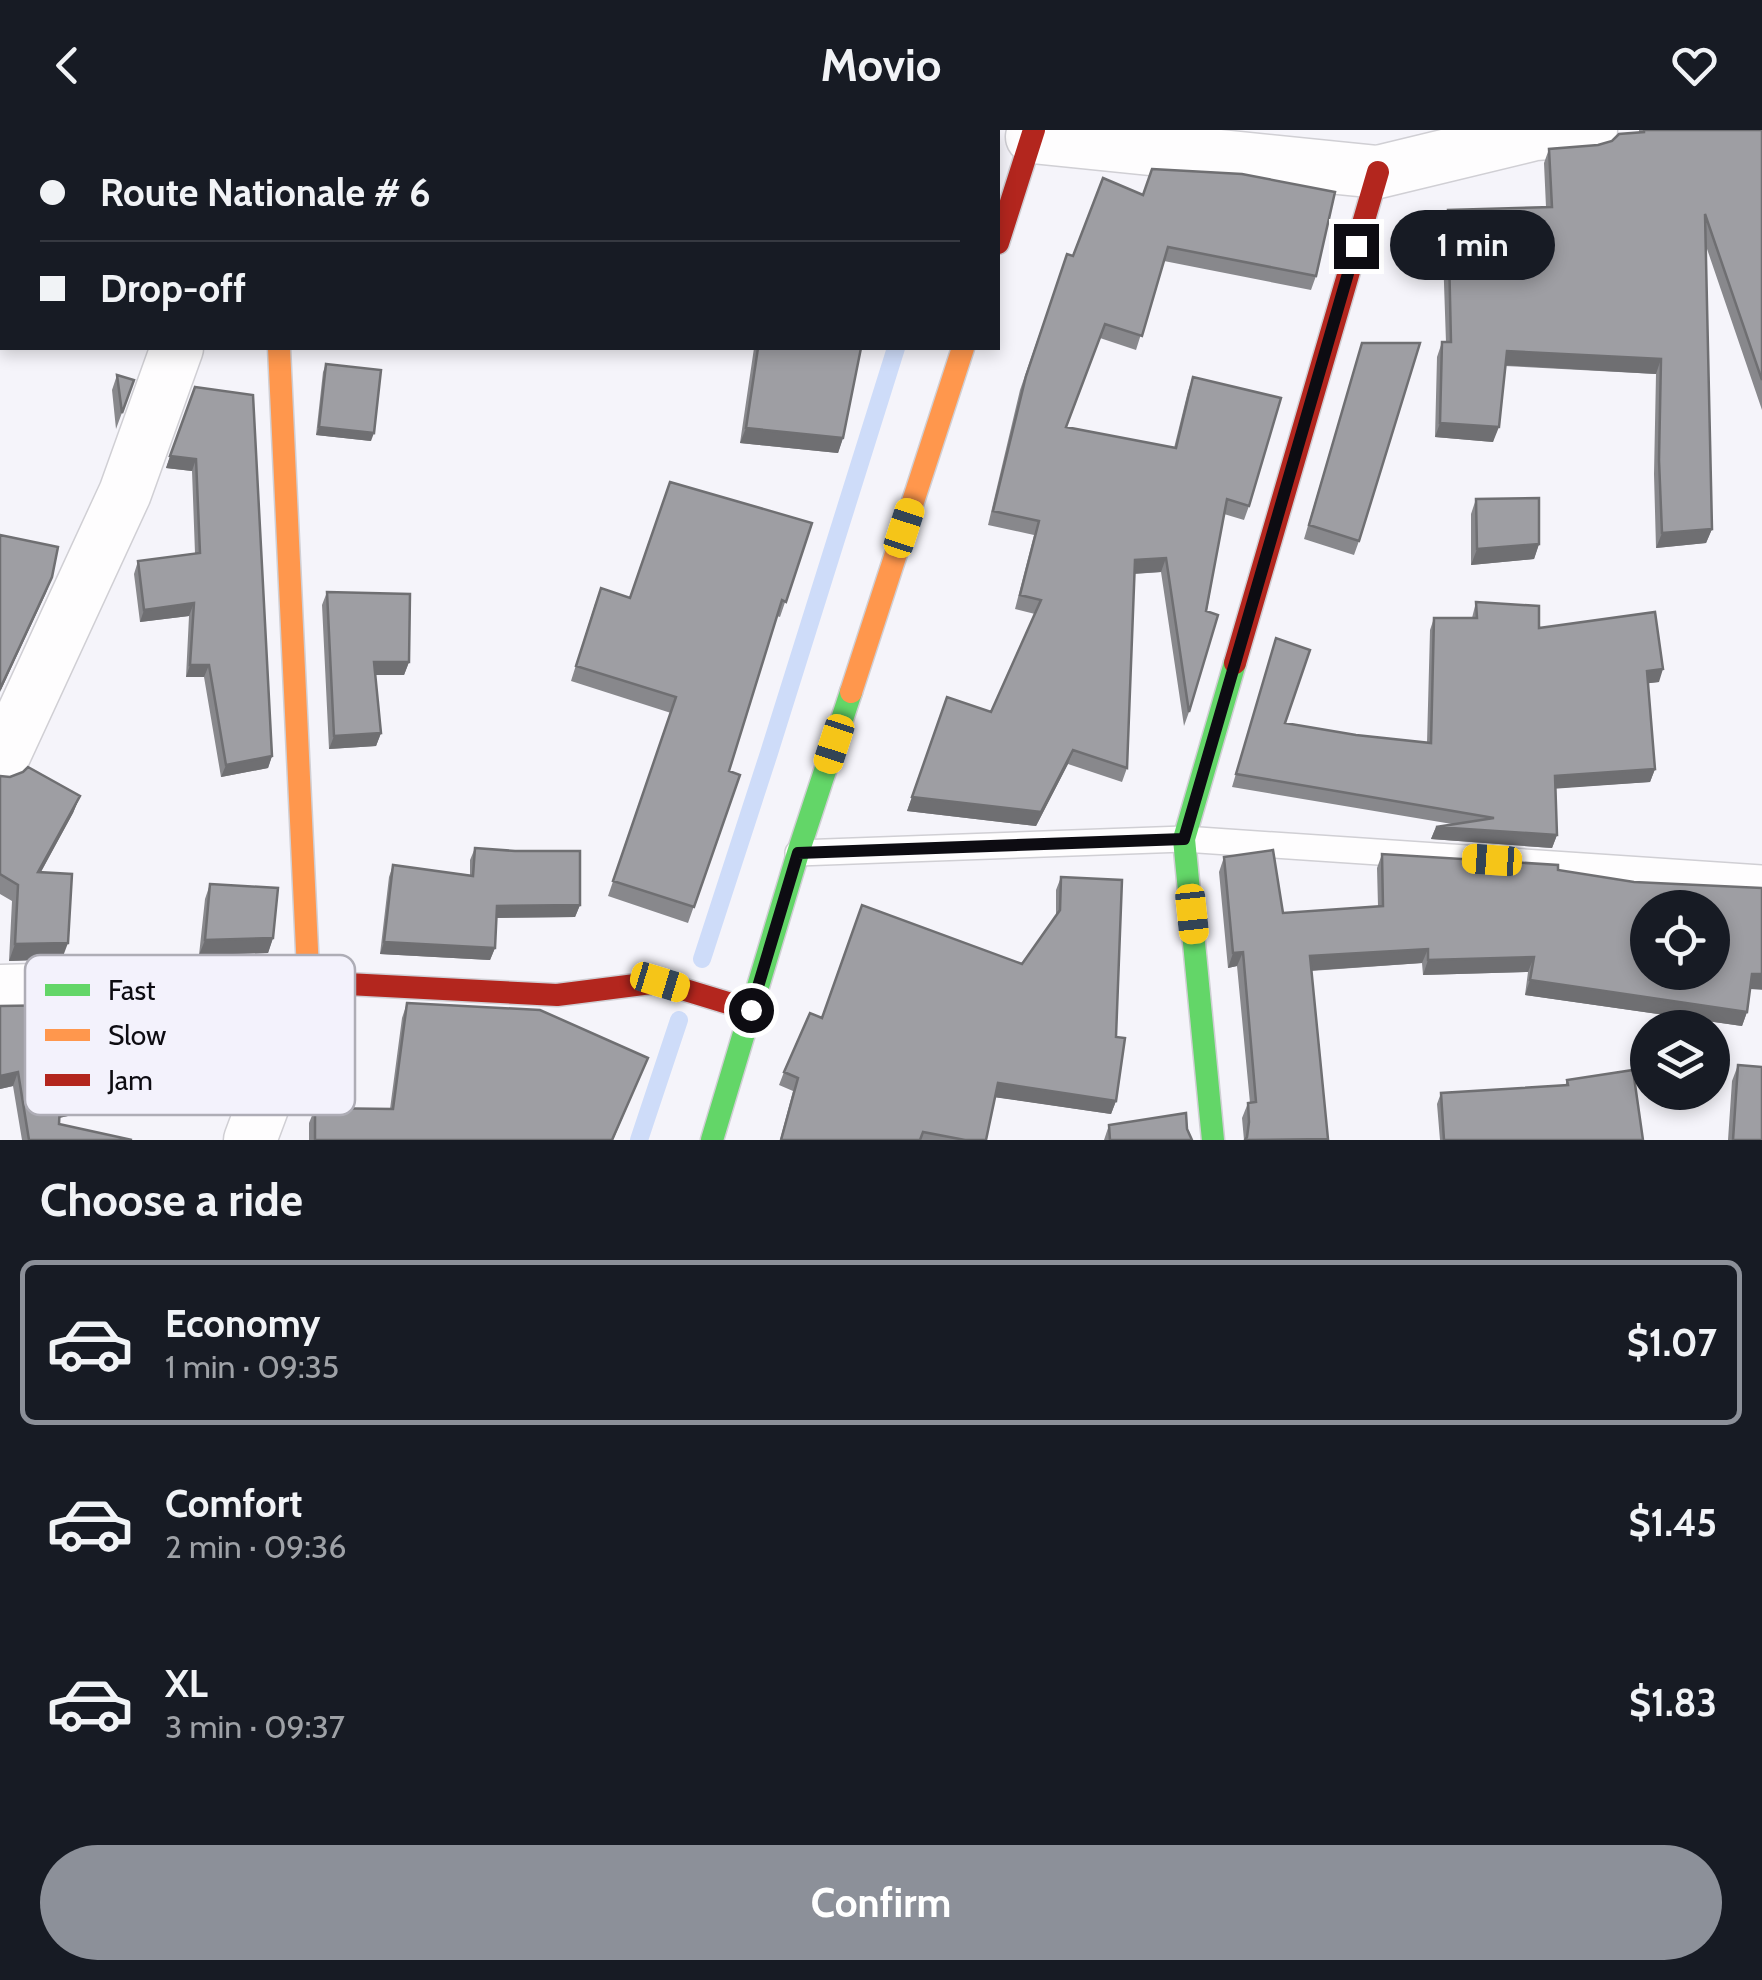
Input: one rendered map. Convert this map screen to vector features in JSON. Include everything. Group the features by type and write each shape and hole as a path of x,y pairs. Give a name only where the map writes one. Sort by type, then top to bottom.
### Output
{"street":[{"path":"1000,237 1033,134 1378,172 1534,134 1591,130"},
{"path":"1214,1140 1184,839 1378,172"},
{"path":"0,764 125,492 175,350"},
{"path":"279,350 308,955"},
{"path":"712,1140 798,853 962,350"},
{"path":"355,984 557,995 660,982 751,1010"},
{"path":"0,990 25,989"},
{"path":"250,1140 259,1115"}],"lane":[{"path":"798,853 1184,839 1762,878"}],"building":[{"path":"1644,130 1762,130 1762,380 1705,214 1712,529 1662,533 1661,359 1507,351 1499,427 1440,423 1442,342 1451,342 1448,210 1552,207 1549,149 1598,145 1619,134"},
{"path":"1152,169 1242,174 1335,192 1316,276 1168,247 1142,336 1105,324 1066,427 1176,448 1193,377 1281,398 1249,506 1227,499 1206,611 1218,615 1189,712 1166,558 1135,560 1127,768 1073,750 1041,812 912,797 947,697 991,712 1041,600 1020,595 1039,521 993,511 1026,376 1067,254 1073,256 1103,178 1143,195"},
{"path":"1362,343 1420,343 1359,541 1309,525"},
{"path":"758,350 861,350 843,438 746,428"},
{"path":"326,364 381,370 374,433 319,427"},
{"path":"117,375 134,380 122,413"},
{"path":"195,387 253,395 272,756 226,765 209,665 190,665 194,603 144,610 138,561 200,553 196,459 170,456"},
{"path":"670,482 812,523 786,602 782,600 729,771 740,775 694,907 613,881 676,697 576,666 601,588 630,598"},
{"path":"1539,498 1539,544 1477,549 1476,499"},
{"path":"0,535 58,547 52,577 0,689"},
{"path":"327,592 410,594 409,662 374,662 381,733 334,736"},
{"path":"1476,602 1539,606 1539,628 1655,612 1663,669 1647,671 1655,769 1555,776 1557,835 1436,827 1494,818 1236,774 1276,638 1310,650 1285,723 1431,743 1434,618 1477,618"},
{"path":"28,767 80,796 38,872 72,874 68,943 15,944 18,885 0,874 0,776 10,777"},
{"path":"475,848 580,851 580,905 497,906 495,948 384,942 393,865 473,876"},
{"path":"1273,850 1283,913 1383,906 1382,854 1558,865 1558,870 1634,882 1762,888 1762,974 1752,974 1747,1012 1530,980 1534,957 1428,960 1428,949 1310,956 1328,1139 1245,1140 1248,1103 1256,1102 1243,952 1233,953 1224,857"},
{"path":"1061,877 1122,880 1116,1037 1125,1038 1116,1101 998,1083 986,1140 923,1132 920,1140 781,1140 798,1078 784,1072 810,1013 822,1018 862,905 1022,964 1060,910"},
{"path":"210,884 278,888 273,938 205,940"},
{"path":"407,1003 540,1010 648,1058 612,1140 315,1140 315,1115 355,1115 355,1109 393,1109"},
{"path":"0,1006 25,1006 25,1115 59,1115 59,1124 132,1140 29,1140 18,1072 0,1076"},
{"path":"1738,1065 1762,1067 1762,1140 1733,1140"},
{"path":"1630,1070 1630,1110 1639,1110 1643,1140 1444,1140 1441,1093 1568,1085 1567,1080"},
{"path":"1186,1113 1192,1140 1110,1140 1109,1125"}],"waterway":[{"path":"702,959 895,350"},
{"path":"639,1140 679,1020"}],"traffic: fast":[{"path":"1213,1140 1184,839 1235,663"},
{"path":"712,1140 851,692"}],"traffic: slow":[{"path":"279,350 307,955"},
{"path":"851,692 962,350"}],"traffic: jam":[{"path":"1000,237 1034,130"},
{"path":"1235,663 1378,172"},
{"path":"355,984 557,995 659,982 751,1010"}],"route":[{"path":"751,1010 798,853 1184,839 1356,246"}]}
